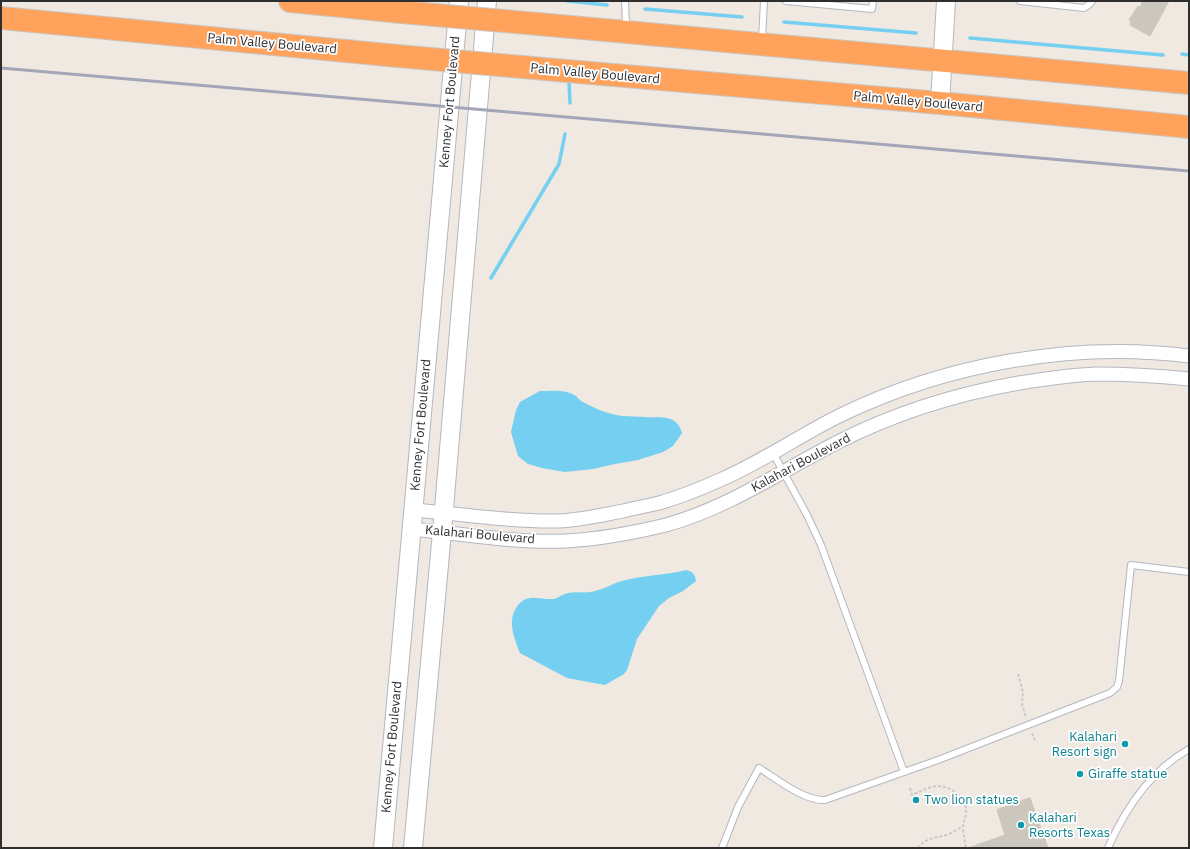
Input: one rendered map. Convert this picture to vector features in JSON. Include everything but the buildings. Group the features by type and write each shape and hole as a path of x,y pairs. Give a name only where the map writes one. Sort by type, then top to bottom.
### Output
{"highway":[{"path":"290,1 1189,83"},
{"name":"Palm Valley Boulevard","path":"1,18 398,56 940,103 1189,127"}],"main road":[{"name":"Kenney Fort Boulevard","path":"383,848 459,1"},
{"path":"413,848 442,532 487,1"},
{"path":"940,103 946,1"}],"street":[{"name":"Kalahari Boulevard","path":"414,510 536,520 589,518 657,504 722,480 812,430 857,408 940,377 975,368 1027,358 1092,352 1128,352 1189,356"},
{"name":"Kalahari Boulevard","path":"412,529 538,541 564,541 614,536 667,524 708,510 737,498 838,442 872,426 930,404 967,393 1039,380 1095,374 1189,379"}],"lane":[{"path":"625,1 626,32"},
{"path":"762,44 764,1"},
{"path":"786,1 872,9 873,1"},
{"path":"1020,1 1084,8 1092,1"},
{"path":"773,453 807,515 821,545 904,772"},
{"path":"722,848 738,807 759,768 804,796 820,800 832,798 1110,693 1117,687 1119,681 1131,566 1189,572"},
{"path":"1108,848 1123,817 1145,786 1160,770 1189,749"}],"path":[{"path":"1018,674 1023,692 1022,704 1026,719"},
{"path":"1031,731 1034,741"},
{"path":"910,788 912,795 934,786 942,786 957,793 965,806 966,814 964,826 966,848"},
{"path":"918,848 929,839 948,834 964,826"}],"water":[{"path":"540,391 570,393 591,406 616,415 668,418 680,427 682,433 673,446 663,452 638,460 593,469 565,472 528,464 518,456 511,432 516,410 520,402"},
{"path":"686,570 693,574 696,581 659,606 637,639 627,670 624,674 605,685 567,678 520,653 512,628 512,622 515,610 519,604 527,599 554,599 568,593 592,592 618,582 634,578"}],"waterway":[{"path":"568,1 607,5"},
{"path":"645,9 742,17"},
{"path":"784,22 916,33"},
{"path":"970,38 1163,55"},
{"path":"1182,54 1189,55"},
{"path":"569,82 570,103"},
{"path":"491,278 559,164 565,134"}],"railway":[{"path":"1,68 1189,171"}],"place":[{"name":"Kalahari Resort sign","path":"1125,744"},
{"name":"Giraffe statue","path":"1080,774"},
{"name":"Two lion statues","path":"916,800"},
{"name":"Kalahari Resorts Texas","path":"1021,825"}]}
